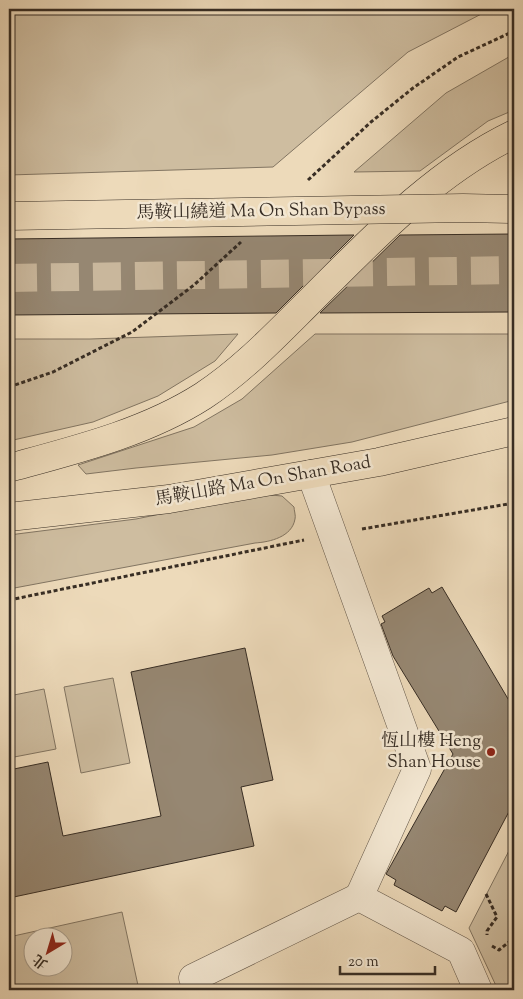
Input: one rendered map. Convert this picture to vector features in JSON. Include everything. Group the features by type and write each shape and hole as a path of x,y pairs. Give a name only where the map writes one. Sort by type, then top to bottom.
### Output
{"main road":[{"path":"9,468 103,441 156,421 203,396 251,360 384,227 450,173 496,143 514,134"},
{"name":"馬鞍山繞道 Ma On Shan Bypass","path":"9,216 514,209"},
{"name":"馬鞍山路 Ma On Shan Road","path":"9,517 169,499 379,462 514,430"}],"street":[{"path":"193,978 359,897 417,769 311,474"},
{"path":"359,897 461,951 478,990"}],"path":[{"path":"9,600 332,534 514,503"},
{"path":"486,894 497,916 487,931 488,943 499,950 514,938"}],"shaded area":[{"path":"9,9 491,9 408,52 273,167 9,175"},
{"path":"514,54 514,110 488,121 420,171 354,172 446,93"},
{"path":"238,334 215,361 158,396 93,422 9,441 9,339 90,339"},
{"path":"315,334 514,334 514,400 352,442 272,455 86,474 78,465 194,427 242,399"},
{"path":"259,494 282,496 294,507 295,518 293,525 290,530 280,537 9,589 9,535 136,519"},
{"path":"514,546 514,603 510,547"},
{"path":"113,678 130,763 81,773 64,687"},
{"path":"44,689 56,749 9,758 9,696"},
{"path":"514,841 514,983 498,990 469,928"},
{"path":"122,912 139,990 9,990 9,937 22,934 22,976 72,976 72,926 59,926"}],"building":[{"path":"514,234 514,312 320,313 400,235"},
{"path":"354,235 276,313 9,315 9,239"},
{"name":"恆山樓 Heng Shan House","path":"442,587 514,709 514,802 456,912 445,906 442,911 394,885 396,880 386,874 453,754 393,656 381,624 385,622 382,616 429,588 432,593"},
{"path":"245,648 273,780 241,787 254,846 9,898 9,770 48,762 63,836 161,816 131,672"}],"tunnel":[{"path":"9,278 514,270"}],"place":[{"name":"恆山樓 Heng Shan House","path":"491,752"}]}
